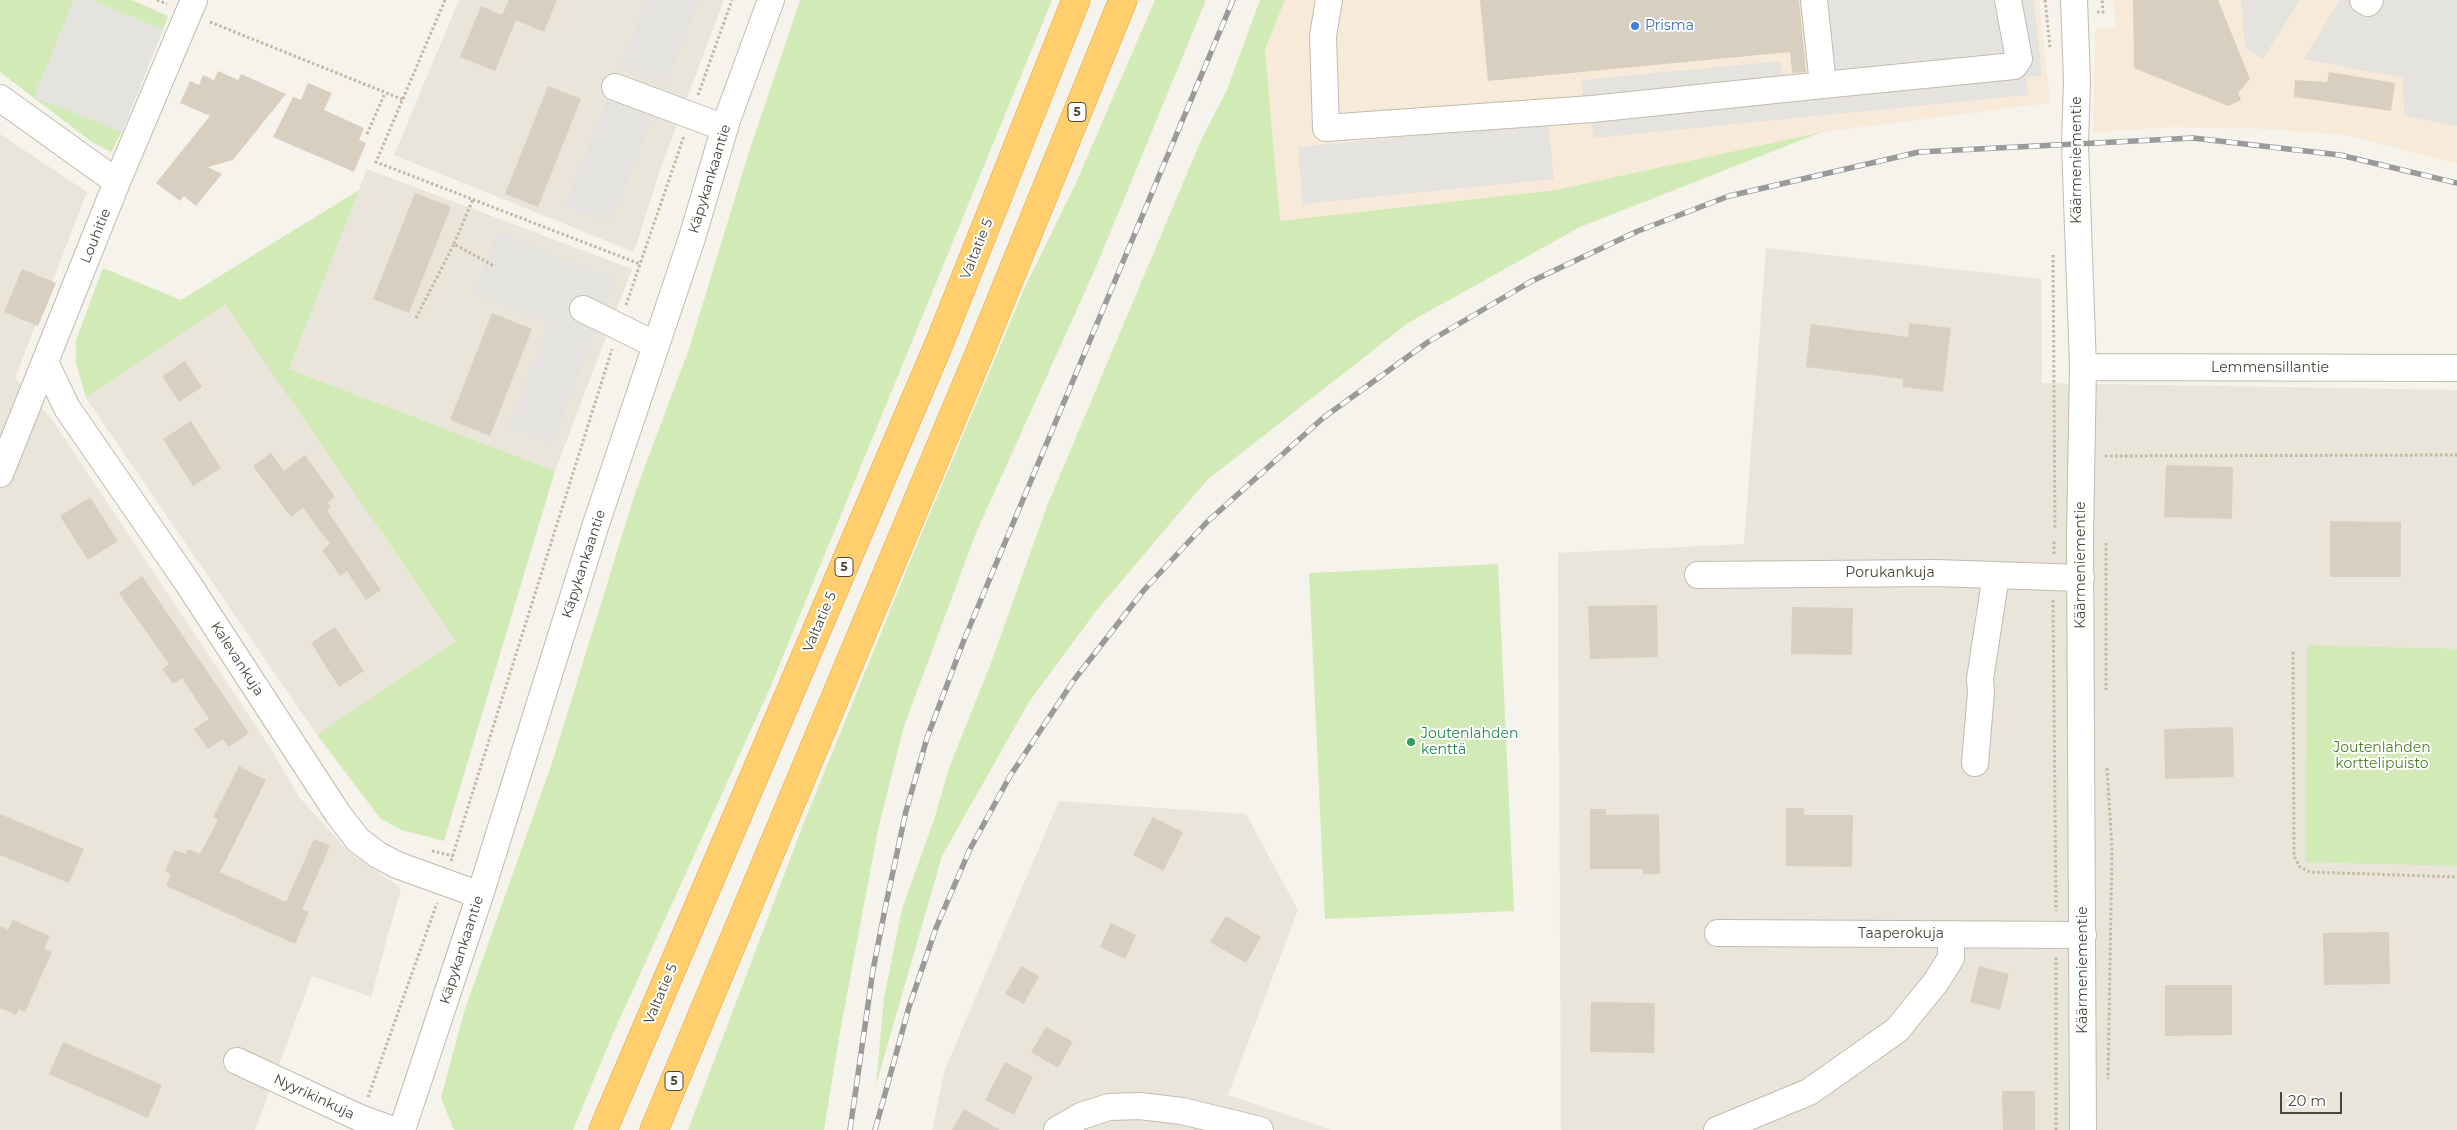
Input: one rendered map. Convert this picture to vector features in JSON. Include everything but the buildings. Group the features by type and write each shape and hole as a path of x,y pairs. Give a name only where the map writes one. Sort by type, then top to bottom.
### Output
{"highway":[{"name":"Valtatie 5","path":"602,1130 939,344 1076,0"},
{"name":"5","path":"654,1130 977,359 1123,0"}],"street":[{"name":"Käpykankaantie","path":"402,1130 480,895 596,524 692,238 724,128 772,0"},
{"path":"1329,0 1323,36 1326,128 1592,110 2014,66 2019,59 2008,0"},
{"path":"1814,0 1823,86"},
{"name":"Käärmeniementie","path":"2074,0 2077,81 2075,144 2083,367 2081,578 2083,1130"},
{"path":"2363,0 2368,3 2370,0"},
{"name":"Louhitie","path":"0,474 46,364 117,182 192,7"},
{"path":"615,87 724,128"},
{"path":"0,98 117,182"},
{"path":"583,309 620,325 656,344"},
{"name":"Kalevankuja","path":"46,364 67,408 187,582 338,814 358,840 378,855 397,865 480,895"},
{"name":"Lemmensillantie","path":"2083,367 2457,368"},
{"name":"Porukankuja","path":"1698,575 1936,573 2081,578"},
{"path":"1975,762 1981,692 1980,679 1996,575"},
{"name":"Taaperokuja","path":"1718,933 1951,935 2057,933 2083,935"},
{"path":"1717,1130 1809,1092 1897,1030 1936,982 1951,958 1951,935"},
{"name":"Nyyrikinkuja","path":"237,1061 360,1118 393,1130"},
{"path":"1057,1130 1081,1116 1109,1107 1140,1106 1182,1111 1260,1130"}],"path":[{"path":"156,0 192,7 404,100"},
{"path":"446,0 376,162 640,264"},
{"path":"360,1118 453,856 620,325 732,0"},
{"path":"2045,0 2051,57"},
{"path":"2102,0 2103,12"},
{"path":"367,134 385,93"},
{"path":"416,318 454,244 472,199"},
{"path":"454,244 494,266"},
{"path":"2053,252 2053,560"},
{"path":"2104,446 2104,465"},
{"path":"2104,456 2457,455"},
{"path":"2106,538 2108,650 2106,699"},
{"path":"2053,594 2056,917"},
{"path":"2293,652 2294,856 2300,867 2310,872 2457,877"},
{"path":"2106,764 2112,848 2108,1082"},
{"path":"426,849 453,856"},
{"path":"2056,951 2056,1130"}],"shaded area":[{"path":"74,0 90,0 163,30 122,132 34,97"},
{"path":"459,0 724,0 660,170 634,252 394,155"},
{"path":"647,0 699,0 666,84 620,66"},
{"path":"1285,0 2039,0 2050,103 1822,132 1556,190 1280,221 1265,49"},
{"path":"1828,0 2034,0 2042,76 2026,77 2028,95 1593,138 1592,110 1583,110 1582,80 1781,61 1786,89 1835,84"},
{"path":"2113,0 2457,0 2457,164 2348,135 2267,129 2174,127 2093,132 2095,30 2116,26"},
{"path":"2241,0 2300,0 2262,60 2245,46"},
{"path":"2340,0 2457,0 2457,126 2404,116 2403,78 2304,59"},
{"path":"608,98 653,116 611,223 565,205"},
{"path":"1548,123 1554,179 1303,204 1298,147"},
{"path":"0,134 87,192 15,378 53,421 273,752 299,797 350,853 401,888 371,997 312,976 255,1130 0,1130"},
{"path":"367,169 632,269 555,471 289,369"},
{"path":"497,233 616,279 552,443 508,427 549,323 473,294"},
{"path":"1766,248 2041,279 2042,383 2457,390 2457,1130 1561,1130 1558,553 1744,544"},
{"path":"225,303 456,641 317,735 86,398"},
{"path":"1059,801 1246,814 1298,910 1228,1095 1331,1130 932,1130 945,1069"}],"green space":[{"path":"0,0 74,0 35,96 122,132 111,152 92,142 0,72"},
{"path":"90,0 132,0 168,16 163,30"},
{"path":"800,0 1052,0 770,688 612,1036 573,1130 454,1130 441,1098 464,1012 553,760 635,493 689,349 748,155"},
{"path":"1155,0 1206,0 1096,267 976,533 904,726 878,830 840,1032 824,1130 688,1130 804,822 916,547 1025,287 1076,183"},
{"path":"1260,0 1285,0 1265,49 1280,221 1556,190 1822,132 1580,227 1408,323 1207,480 1096,611 1029,702 942,856 876,1085 884,998 902,909 934,820 949,768 991,663 1047,506 1202,138 1226,92"},
{"path":"359,190 289,369 555,471 444,841 401,830 380,818 317,735 456,641 225,304 86,398 76,363 76,340 103,268 181,300"},
{"name":"Joutenlahden kenttä","path":"1498,564 1514,911 1325,919 1309,573"},
{"name":"Joutenlahden korttelipuisto","path":"2307,645 2457,649 2457,866 2305,862"}],"railway":[{"path":"850,1130 873,970 906,811 927,738 964,640 1233,0"},
{"path":"875,1130 909,1007 936,928 970,849 1010,776 1074,680 1144,590 1207,522 1323,418 1428,342 1530,282 1638,231 1729,196 1919,152 2193,138 2340,155 2457,183"}],"place":[{"name":"Prisma","path":"1635,26"},
{"name":"Joutenlahden kenttä","path":"1411,742"}]}
